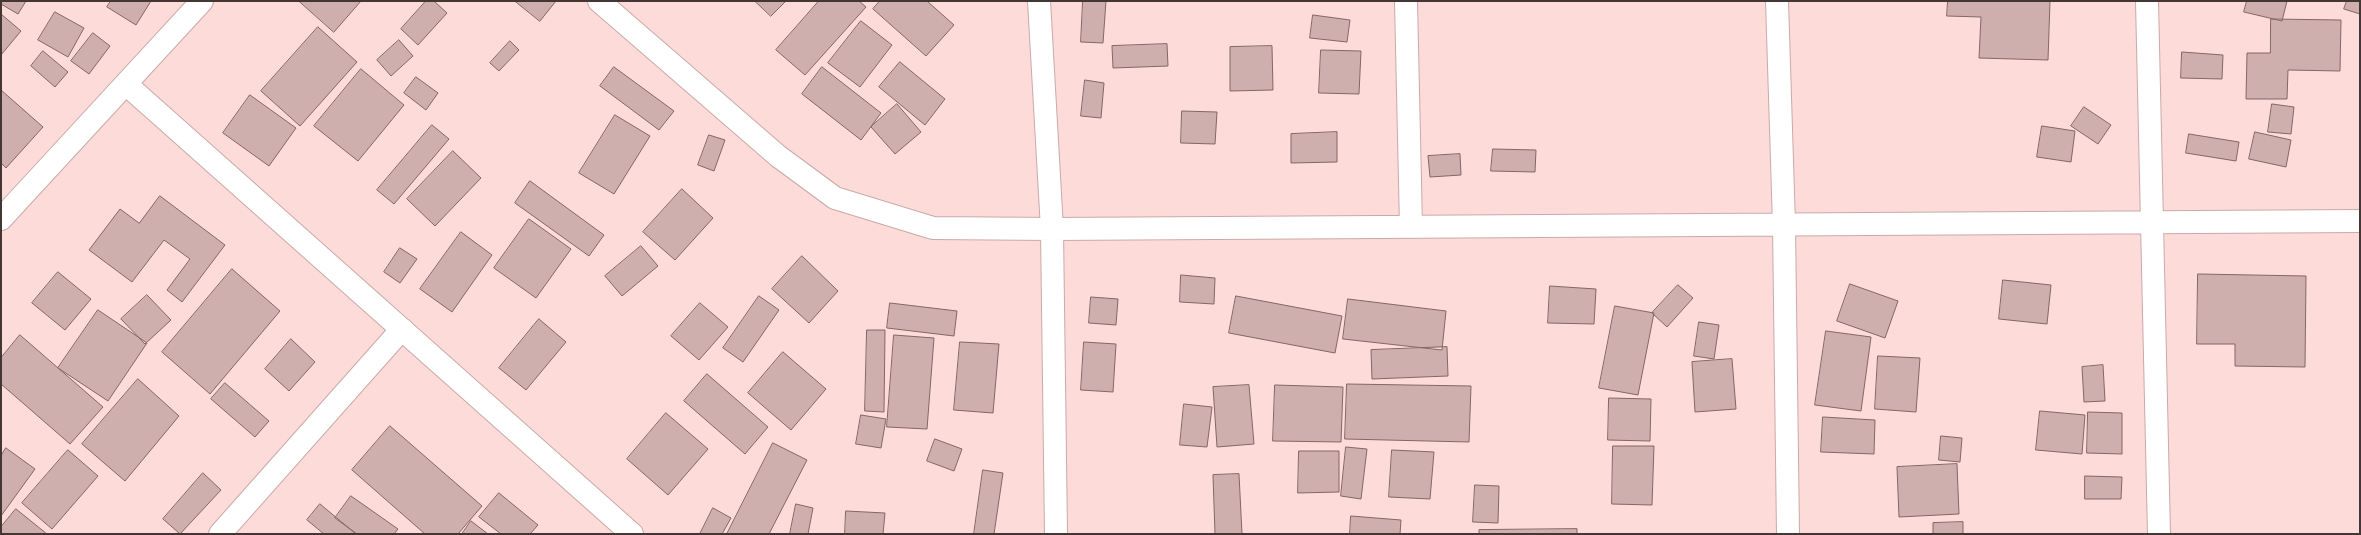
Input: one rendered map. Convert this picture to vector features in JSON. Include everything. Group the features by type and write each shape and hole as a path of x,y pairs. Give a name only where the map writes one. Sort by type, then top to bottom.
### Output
{"street":[{"path":"1,219 127,85 202,1"},
{"path":"598,1 778,156 835,198 933,228 1052,229 2360,221"},
{"path":"1039,1 1052,229 1056,534"},
{"path":"1406,1 1411,227"},
{"path":"1777,1 1784,225 1788,534"},
{"path":"2147,1 2159,534"},
{"path":"127,85 632,534"},
{"path":"220,534 402,329"}],"building":[{"path":"1,1 26,1 18,14 1,4"},
{"path":"111,1 151,1 136,25 107,7"},
{"path":"299,1 361,1 334,32"},
{"path":"426,1 434,1 447,13 418,45 401,29"},
{"path":"515,1 556,1 540,21"},
{"path":"755,1 786,1 771,16"},
{"path":"819,1 859,1 866,7 805,75 776,50"},
{"path":"880,1 927,1 954,25 926,56 873,9"},
{"path":"1083,1 1106,1 1103,43 1081,42"},
{"path":"1948,1 2050,1 2048,60 1979,58 1981,17 1947,16"},
{"path":"2247,1 2287,1 2282,21 2244,12"},
{"path":"2347,1 2360,1 2360,14 2344,9"},
{"path":"55,12 84,28 68,57 38,40"},
{"path":"1,14 21,31 1,55"},
{"path":"1313,15 1350,20 1347,42 1310,38"},
{"path":"2271,19 2341,20 2340,71 2288,70 2287,99 2246,99 2247,53 2270,53"},
{"path":"861,21 892,45 860,87 828,63"},
{"path":"318,27 357,62 300,126 261,91"},
{"path":"93,33 110,46 89,74 71,61"},
{"path":"399,40 413,56 391,76 377,60"},
{"path":"510,41 519,50 499,71 490,63"},
{"path":"1167,44 1168,66 1113,68 1112,46"},
{"path":"1272,46 1273,90 1230,91 1230,47"},
{"path":"1321,50 1361,51 1359,94 1319,93"},
{"path":"43,51 68,72 55,87 31,66"},
{"path":"2182,52 2223,55 2222,79 2181,78"},
{"path":"900,62 945,99 925,125 879,87"},
{"path":"614,67 674,111 659,130 600,86"},
{"path":"822,67 881,113 861,140 802,94"},
{"path":"361,69 404,105 358,161 314,126"},
{"path":"416,77 438,93 426,110 404,93"},
{"path":"1085,80 1104,83 1101,118 1081,116"},
{"path":"1,90 43,127 6,168 1,163"},
{"path":"250,95 296,128 269,166 223,133"},
{"path":"897,104 921,132 895,154 871,127"},
{"path":"2272,104 2294,107 2291,134 2268,132"},
{"path":"2084,107 2111,125 2098,144 2071,126"},
{"path":"1182,111 1217,112 1215,144 1181,143"},
{"path":"615,115 650,136 614,194 579,173"},
{"path":"432,125 449,139 394,204 377,190"},
{"path":"2042,126 2075,131 2071,162 2037,157"},
{"path":"1337,132 1337,162 1291,163 1291,134"},
{"path":"2255,132 2291,140 2286,167 2249,159"},
{"path":"2189,134 2239,142 2236,161 2186,153"},
{"path":"709,135 725,140 714,171 698,165"},
{"path":"1493,149 1536,150 1535,172 1491,171"},
{"path":"453,151 481,178 435,226 407,199"},
{"path":"1460,154 1461,175 1430,177 1428,156"},
{"path":"530,181 604,235 589,256 515,203"},
{"path":"682,189 713,218 675,260 643,232"},
{"path":"160,196 225,245 182,302 167,290 190,259 164,240 132,282 89,250 120,209 139,223"},
{"path":"529,219 571,249 536,298 494,268"},
{"path":"461,232 492,255 452,312 420,289"},
{"path":"641,246 658,266 622,296 605,276"},
{"path":"400,248 417,259 400,283 384,272"},
{"path":"802,256 838,291 809,323 772,289"},
{"path":"232,269 280,311 210,394 162,352"},
{"path":"58,272 91,299 65,330 32,303"},
{"path":"2198,274 2306,276 2305,367 2235,366 2235,344 2197,344"},
{"path":"1181,275 1215,278 1214,304 1180,302"},
{"path":"2003,280 2051,285 2047,324 1999,319"},
{"path":"1850,284 1898,301 1885,338 1837,321"},
{"path":"1678,285 1693,298 1667,327 1652,313"},
{"path":"1550,286 1596,289 1594,324 1548,323"},
{"path":"147,295 171,320 145,344 121,319"},
{"path":"759,296 779,310 743,362 723,348"},
{"path":"1236,296 1342,316 1335,353 1229,333"},
{"path":"1091,297 1118,299 1116,325 1089,323"},
{"path":"1348,299 1446,311 1442,350 1343,339"},
{"path":"700,303 728,327 699,360 671,336"},
{"path":"890,303 957,311 954,336 887,328"},
{"path":"1615,306 1654,313 1638,395 1599,388"},
{"path":"98,310 147,343 108,401 58,368"},
{"path":"539,319 566,342 526,390 499,368"},
{"path":"1699,322 1719,325 1714,359 1694,356"},
{"path":"867,330 885,330 884,412 865,411"},
{"path":"1826,331 1871,337 1861,411 1815,405"},
{"path":"20,335 103,407 70,444 1,384 1,358"},
{"path":"894,335 934,338 927,429 887,427"},
{"path":"291,339 315,362 289,391 265,369"},
{"path":"960,342 999,344 993,413 954,410"},
{"path":"1084,342 1116,344 1113,392 1081,390"},
{"path":"1447,347 1448,376 1372,379 1371,350"},
{"path":"783,352 826,389 791,430 748,393"},
{"path":"1878,356 1920,358 1916,412 1875,409"},
{"path":"1732,359 1736,409 1695,412 1692,362"},
{"path":"2103,365 2105,401 2084,402 2082,367"},
{"path":"707,374 768,427 745,454 684,401"},
{"path":"138,379 179,416 125,481 82,444"},
{"path":"225,383 269,421 255,437 211,399"},
{"path":"1347,384 1471,386 1469,442 1345,439"},
{"path":"1249,385 1254,444 1217,447 1213,387"},
{"path":"1275,385 1343,387 1341,442 1273,441"},
{"path":"1609,398 1651,399 1650,441 1608,440"},
{"path":"1184,404 1212,407 1207,447 1180,445"},
{"path":"2040,411 2085,415 2082,454 2036,450"},
{"path":"2088,412 2122,413 2122,454 2087,453"},
{"path":"666,413 708,449 668,495 627,459"},
{"path":"861,415 886,419 881,448 856,444"},
{"path":"1823,417 1875,420 1874,454 1821,452"},
{"path":"390,426 482,506 458,534 425,534 352,470"},
{"path":"1941,436 1962,438 1960,462 1939,460"},
{"path":"935,439 962,449 954,471 927,461"},
{"path":"773,443 807,460 769,534 727,534"},
{"path":"1613,446 1654,446 1652,505 1612,504"},
{"path":"1346,447 1367,449 1361,499 1341,496"},
{"path":"6,448 35,469 1,516 1,456"},
{"path":"68,450 98,476 52,529 22,503"},
{"path":"1392,450 1434,452 1430,499 1389,497"},
{"path":"1299,451 1339,451 1339,492 1298,493"},
{"path":"1957,464 1959,514 1899,517 1897,467"},
{"path":"983,470 1003,473 994,534 974,534"},
{"path":"203,473 221,490 180,534 163,519"},
{"path":"1239,474 1242,534 1215,534 1213,475"},
{"path":"2085,476 2122,477 2121,499 2085,499"},
{"path":"1475,485 1499,486 1498,523 1473,522"},
{"path":"499,493 538,525 530,534 501,534 479,517"},
{"path":"351,496 398,529 394,534 357,534 335,518"},
{"path":"320,504 356,534 324,534 307,520"},
{"path":"796,504 813,508 808,534 790,534"},
{"path":"713,508 731,518 722,534 700,534"},
{"path":"16,509 47,534 1,534 1,527"},
{"path":"846,511 885,513 883,534 845,534"},
{"path":"1351,516 1401,520 1400,534 1350,534"},
{"path":"471,521 488,534 462,534"},
{"path":"1963,522 1963,534 1933,534 1933,523"},
{"path":"1577,529 1577,534 1479,534 1479,530"}]}
